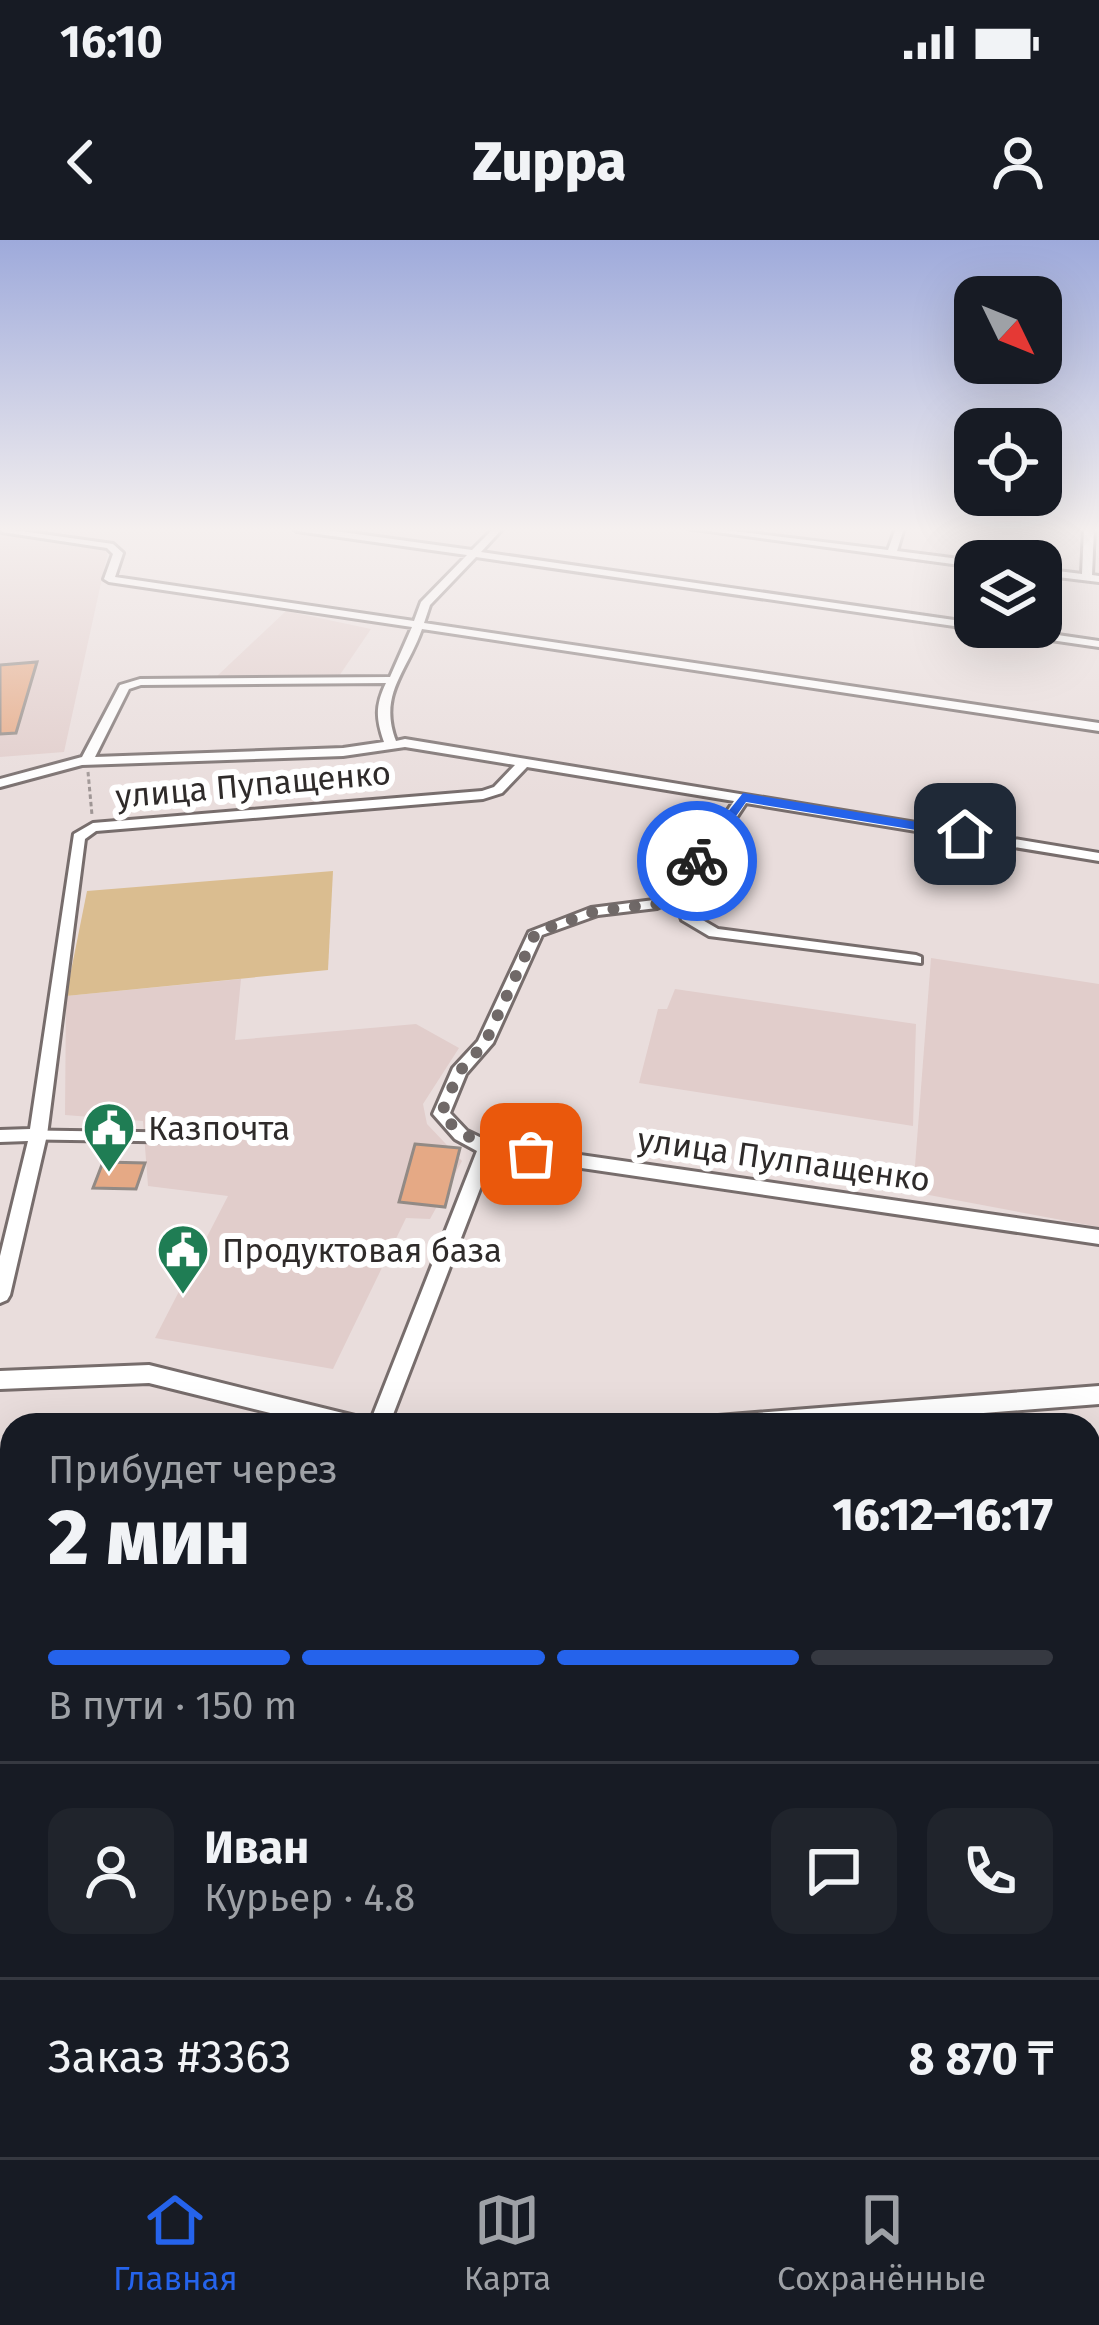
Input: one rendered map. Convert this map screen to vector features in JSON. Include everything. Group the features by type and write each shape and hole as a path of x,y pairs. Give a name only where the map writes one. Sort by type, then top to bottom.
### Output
{"street":[{"path":"362,617 1099,728"},
{"path":"392,744 382,720 384,700 421,617"},
{"path":"913,617 954,623"},
{"path":"1062,639 1099,644"},
{"path":"87,760 124,687 140,682 395,680"},
{"path":"0,783 87,760 426,746 1099,856"},
{"name":"улица Пупащенко","path":"0,1295 38,1135 79,837 93,827 483,795 498,790 526,761"},
{"path":"743,797 680,892 687,917 715,933 916,960"},
{"name":"улица Пулпащенко","path":"680,892 657,904 596,911 536,932 485,1043 459,1072 441,1114 460,1135 487,1148 1099,1237"},
{"path":"0,1136 38,1135"},
{"path":"384,1413 487,1148"},
{"path":"0,1380 148,1374 306,1413"},
{"path":"865,1413 1099,1394"}],"lane":[{"path":"38,1135 170,1137"}],"path":[{"path":"87,760 93,827"}],"shaded area":[{"path":"0,617 93,617 64,752 0,757"},
{"path":"279,617 317,617 371,629 337,679 216,677"},
{"path":"333,871 328,970 66,996 87,891"},
{"path":"931,958 1099,984 1099,1227 913,1192"},
{"path":"241,979 235,1040 416,1024 459,1048 423,1104 427,1124 462,1161 430,1219 406,1218 333,1369 155,1338 228,1196 148,1186 143,1121 65,1115 66,996"},
{"path":"675,989 916,1024 913,1126 639,1083 658,1009 667,1009"}],"building":[{"path":"37,662 16,733 0,734 0,665"},
{"path":"415,1144 460,1148 445,1207 399,1202"},
{"path":"103,1162 145,1163 136,1189 93,1188"}],"way so far":[{"path":"531,1154 487,1148 460,1135 441,1114 459,1072 485,1043 536,932 596,911 657,904 680,892 697,861"}],"place":[{"name":"Казпочта","path":"109,1174"},
{"name":"Продуктовая база","path":"183,1296"}],"route":[{"path":"697,861 743,797 965,834"}]}
